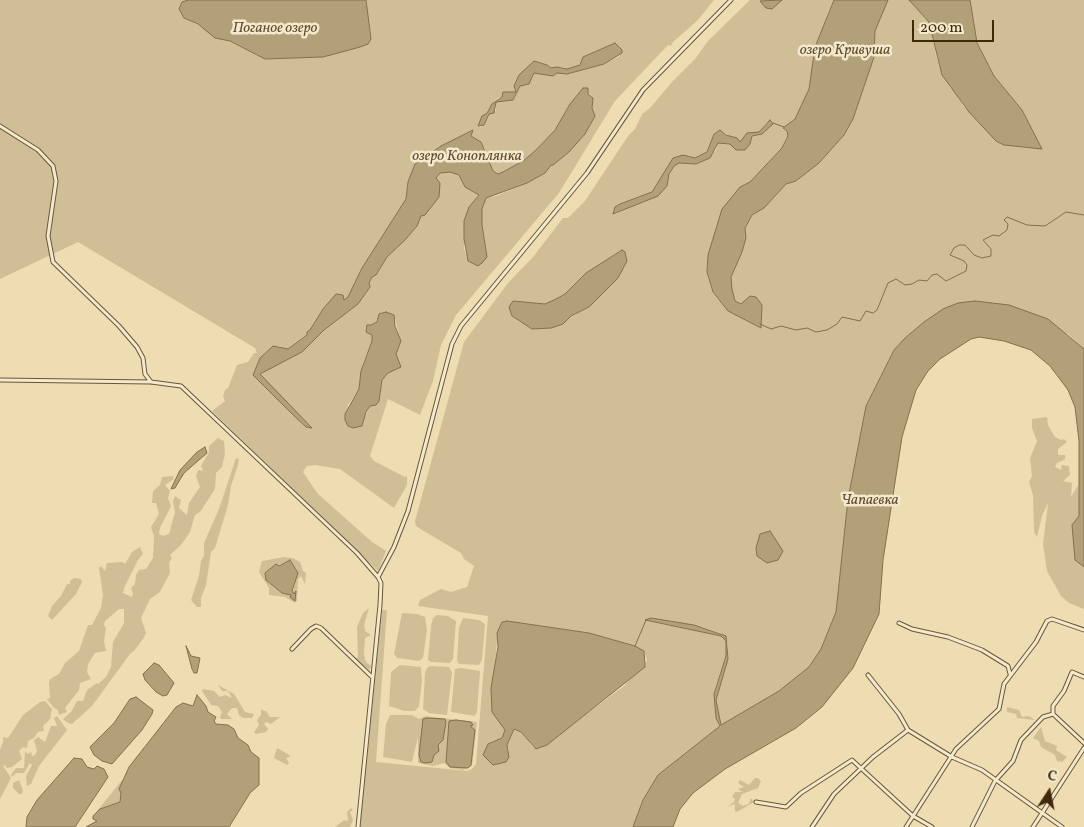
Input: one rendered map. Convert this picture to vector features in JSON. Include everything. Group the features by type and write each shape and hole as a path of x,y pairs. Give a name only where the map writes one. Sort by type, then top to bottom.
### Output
{"street":[{"path":"378,578 408,511 452,344 461,326 587,172 643,90 731,0"},
{"path":"0,126 38,150 53,166 56,181 48,236 53,262 112,319 137,347 143,358 145,374 151,382"},
{"path":"0,380 173,383 193,394 358,553 378,578 381,591 358,827"},
{"path":"906,827 965,740 999,709 1003,689 1010,674 1036,642 1047,621 1052,619 1084,630"},
{"path":"899,623 916,631 948,637 982,650 1008,666 1010,674"},
{"path":"292,649 316,626 321,628 372,678"},
{"path":"1084,677 1072,672 1064,692 1053,706 1053,714 1084,743"},
{"path":"868,675 899,714 908,730 952,757 982,770 1041,814 1062,827"},
{"path":"972,827 995,781 1013,761 1021,740 1043,717 1053,714"},
{"path":"812,827 834,794 885,746 908,730"},
{"path":"1033,827 1084,748"},
{"path":"756,802 786,806 801,793 852,760 913,816 932,827"}],"shaded area":[{"path":"0,0 188,0 182,2 179,9 184,18 265,59 323,57 371,39 366,0 714,0 698,20 671,46 668,45 615,101 559,193 456,315 441,345 433,381 420,415 388,399 370,456 374,461 405,477 407,476 407,485 394,508 340,469 315,465 307,466 303,472 318,494 372,542 386,551 378,571 212,411 225,401 223,396 225,390 228,388 237,365 248,362 254,353 257,353 255,348 78,242 0,279","holes":["615,43 620,56 604,64 567,74 557,73 553,76 534,73 532,79 520,86 514,99 496,102 496,111 489,114 481,127 478,126 498,98 516,92 514,89 519,75 536,62 551,68 562,67 567,69 580,65 587,55","583,88 592,96 592,108 595,116 585,134 569,152 553,165 551,164 545,173 527,183 496,196 486,198 482,209 482,225 487,257 468,261 464,249 464,221 469,207 479,195 465,187 459,175 450,172 440,173 436,178 439,197 425,215 421,216 417,226 405,240 387,257 376,275 372,277 369,283 370,287 358,304 324,330 302,352 276,364 259,375 311,427 306,427 254,375 260,358 269,349 278,347 288,349 308,334 323,309 336,294 342,295 344,300 348,297 362,268 406,199 408,182 441,146 473,131 471,136 481,142 493,171 498,174 523,161 535,151 555,129 570,104","379,314 394,315 401,341 396,354 400,367 388,373 382,380 379,401 370,406 365,417 345,420 348,405 359,389 363,363 372,341 372,335 367,325 377,322"]},
{"path":"750,0 834,0 827,15 809,89 795,119 783,129 787,131 788,136 782,148 750,182 740,187 715,230 708,255 707,272 713,293 728,311 761,328 762,305 756,297 750,296 742,304 735,301 731,289 731,277 746,238 745,228 752,215 764,208 786,184 797,181 819,163 844,135 853,119 874,57 875,31 888,0 909,0 929,22 937,59 949,86 958,95 963,106 1019,146 1025,148 1031,147 1032,133 1022,110 994,76 977,43 970,0 1084,0 1084,349 1068,334 958,303 924,322 905,338 894,350 866,406 848,499 836,612 821,649 809,667 779,691 721,725 716,700 728,659 727,641 720,633 702,627 651,618 647,621 721,636 726,641 726,656 715,688 716,718 720,726 658,775 643,800 633,827 360,827 382,610 387,610 376,762 467,771 476,764 488,616 418,606 420,600 441,589 451,592 467,587 474,566 464,559 461,553 416,526 415,521 464,342 508,283 533,257 563,218 568,218 585,201 628,136 635,129 642,114 650,108 695,59 708,41","holes":["766,123 773,124 762,134 752,136 750,144 745,150 736,150 730,144 718,143 716,150 706,160 696,164 679,163 675,166 688,156 695,158 707,152 714,133 720,130 740,142 759,132","674,166 669,174 667,186 663,190 615,214 620,204 652,192 663,174","622,250 626,254 627,261 618,278 589,307 571,316 562,324 520,322 512,316 509,307 513,301 545,304 565,294 586,273","507,621 589,633 635,646 644,651 647,660 624,686 541,748 536,749 521,732 514,729 507,745 509,750 501,762 493,765 488,744 502,738 505,730 491,688 497,640"]},
{"path":"1047,417 1048,425 1055,437 1061,440 1064,439 1067,442 1058,449 1058,455 1065,455 1065,459 1057,463 1055,467 1061,470 1062,465 1069,466 1070,475 1063,481 1072,483 1071,497 1078,485 1080,504 1075,560 1084,567 1084,609 1069,603 1061,596 1047,571 1043,544 1048,503 1042,516 1037,537 1034,532 1033,495 1029,482 1032,476 1030,458 1037,441 1032,428 1032,419"},
{"path":"218,438 224,441 225,454 222,467 216,473 215,489 200,512 195,515 190,532 181,545 170,555 172,558 169,563 170,573 160,592 150,599 141,618 146,633 143,639 92,706 72,724 68,723 63,719 71,712 77,701 83,701 87,690 106,677 111,667 113,642 124,623 124,609 119,609 105,621 104,641 106,651 95,653 88,664 87,672 91,679 80,683 79,690 65,708 67,712 59,715 58,710 47,699 50,698 50,679 59,674 65,663 79,651 88,625 92,625 101,608 103,595 99,568 101,566 105,571 107,563 122,562 125,564 132,552 140,547 143,554 138,560 123,593 132,597 131,588 135,584 136,575 139,570 146,569 153,558 154,536 151,527 159,514 156,503 152,503 153,491 160,485 162,477 173,476 174,479 165,485 170,491 168,498 171,506 160,528 159,534 163,536 169,534 175,512 173,501 175,496 181,500 179,508 187,515 189,503 200,487 196,476 198,470 203,471 201,466 209,452 209,446"},
{"path":"236,458 239,459 238,465 231,486 228,505 215,548 211,552 206,585 201,598 201,607 197,607 191,600 204,556 204,543 219,509"},
{"path":"284,557 293,558 300,562 303,571 306,573 305,584 301,576 298,579 297,601 295,603 285,597 269,595 269,588 259,572 262,561","holes":["290,560 298,573 292,595 282,593 266,580 265,573"]},
{"path":"74,578 81,579 82,582 76,594 52,620 48,616 52,606 61,596 67,584 70,584 70,581"},
{"path":"369,608 364,625 365,631 371,635 365,638 364,654 366,662 371,666 369,670 351,656 358,657 357,627 363,613"},
{"path":"402,613 417,614 425,617 427,630 423,658 419,661 397,658 394,654"},
{"path":"437,615 448,616 456,621 453,659 450,663 431,662 428,660 431,626 433,618"},
{"path":"463,618 479,620 485,624 482,660 479,665 459,664 457,661 459,628"},
{"path":"400,665 421,667 422,681 419,706 415,711 405,711 389,706 391,672"},
{"path":"430,666 449,667 452,672 447,715 429,713 423,709 425,673"},
{"path":"455,669 480,671 477,712 475,716 451,712"},
{"path":"218,685 234,694 245,712 254,714 252,718 243,718 239,715 237,708 232,708 227,714 232,719 221,719 222,712 218,706 211,705 202,691 203,689 214,691 220,697 225,695 232,698 228,691 222,691"},
{"path":"45,701 52,709 50,719 43,726 44,731 38,732 34,738 28,741 27,748 23,747 19,751 22,759 12,767 7,768 5,765 3,766 11,778 0,799 0,750 3,737 8,738 23,715 40,702"},
{"path":"1007,707 1019,710 1022,717 1029,716 1035,720 1017,718 1016,714 1007,712"},
{"path":"261,710 266,711 270,717 280,717 271,724 266,722 264,724 268,729 266,732 256,734 254,732 259,725 257,720 261,715"},
{"path":"390,715 412,715 419,719 425,716 477,722 472,766 463,770 450,768 444,763 433,766 418,763 418,737 412,762 383,757 386,724","holes":["423,719 440,742 433,757 420,760","449,721 461,768 447,747"]},
{"path":"57,716 67,730 39,766 31,784 27,786 26,776 32,765 30,763 24,773 16,773 12,777 11,775 16,768 24,768 25,751 28,754 31,752 32,756 35,755 37,751 34,740 38,737 45,742 51,726 57,726 54,718"},
{"path":"1041,727 1045,741 1057,746 1056,750 1067,757 1062,762 1057,761 1055,755 1041,747 1039,741 1033,738"},
{"path":"277,748 291,756 286,758 289,763 287,765 274,758"},
{"path":"755,778 761,781 758,788 742,794 738,803 743,806 749,804 751,798 754,802 737,812 735,811 735,804 727,807 734,802 735,799 732,797 735,792 742,792 738,789 744,787 738,783 740,780 749,785"},
{"path":"19,780 23,790 22,794 19,794 13,788 13,783"},
{"path":"122,780 120,802 108,806 93,816"},
{"path":"351,808 353,810 350,812 353,820 350,827 335,827 344,820 348,821 347,812"}],"water":[{"name":"Поганое озеро","path":"188,0 366,0 371,39 368,44 360,47 323,57 265,59 230,41 215,38 198,24 184,18 179,9 182,2"},
{"path":"782,0 772,9 766,8 760,1"},
{"name":"озеро Кривуша","path":"834,0 888,0 875,31 874,57 853,119 844,135 819,163 796,181 786,184 764,208 752,215 745,228 746,238 742,252 731,277 732,289 735,301 741,304 750,296 756,297 762,305 761,328 728,311 713,292 707,272 708,255 722,209 740,187 750,182 782,148 788,136 787,131 783,128 795,119 809,89 815,47"},
{"path":"909,0 970,0 977,43 994,76 1022,110 1042,149 1004,145 996,141 969,112 942,75 929,22"},
{"path":"615,43 622,50 622,53 604,64 567,74 557,73 553,76 534,73 529,84 520,86 513,100 496,102 494,113 489,114 484,125 478,126 482,116 487,113 492,104 502,97 503,92 516,92 514,86 519,75 534,61 551,68 567,69 580,65 583,57"},
{"name":"озеро Коноплянка","path":"583,88 588,88 588,94 593,98 592,108 595,116 585,134 569,152 551,165 545,173 527,183 486,198 482,209 482,225 487,257 482,263 478,266 468,261 464,239 464,221 469,207 479,195 465,187 459,175 450,172 440,173 436,178 440,183 439,197 425,215 421,216 417,226 405,240 387,257 376,275 372,277 369,283 370,287 358,304 324,330 302,352 260,374 312,428 306,427 253,375 260,358 273,346 288,349 307,335 307,332 323,309 336,294 343,295 344,300 348,297 362,268 406,199 408,182 415,164 441,146 473,130 471,136 481,142 493,171 498,174 503,172 523,161 555,130 570,104"},
{"path":"770,120 773,124 762,134 752,136 750,144 745,150 736,150 730,144 718,143 710,158 696,164 679,163 674,166 669,174 667,186 658,196 613,214 615,207 620,204 652,192 673,158 683,155 695,158 707,152 714,134 720,130 726,135 737,138 740,142 747,133 759,132"},
{"path":"622,250 625,252 627,261 618,278 589,307 571,316 563,324 551,328 532,329 512,316 509,307 513,301 545,304 556,299 565,294 586,273"},
{"name":"Чапаевка","path":"975,301 1009,305 1048,319 1084,349 1084,567 1075,560 1072,525 1079,516 1079,441 1075,407 1068,390 1050,366 1031,350 1004,341 979,337 971,339 940,359 928,371 916,390 902,437 883,560 879,614 853,668 822,707 796,728 725,769 693,793 680,809 673,827 633,827 643,800 658,775 720,726 716,718 714,694 726,656 726,641 721,636 645,620 651,618 694,625 726,636 728,659 716,700 721,725 779,691 809,667 821,649 836,612 848,499 866,406 894,350 905,338 943,309 958,303"},
{"path":"386,312 394,315 395,326 401,341 396,354 401,367 388,373 382,380 379,401 376,405 370,406 362,426 353,428 348,426 345,414 359,389 361,371 372,341 372,335 366,332 367,325 377,322 379,314"},
{"path":"205,447 207,453 184,473 175,488 171,489 180,470 197,452"},
{"path":"770,531 783,551 778,560 767,563 757,556 756,548 760,534"},
{"path":"290,560 298,573 292,591 294,594 296,591 295,601 290,597 291,595 282,593 266,580 265,573 276,564 279,566"},
{"path":"507,621 589,633 635,646 644,651 645,667 547,745 536,749 521,732 514,729 507,745 509,757 506,762 493,765 483,755 488,744 502,738 505,730 492,712 491,688 498,647 497,633 502,622"},
{"path":"186,646 191,656 200,658 197,673 194,673 192,669"},
{"path":"154,663 159,665 174,683 167,695 163,696 156,692 145,680 143,674"},
{"path":"197,695 206,706 208,712 216,717 214,721 216,724 228,725 234,729 238,738 248,745 251,752 259,758 259,785 250,793 229,827 86,827 97,821 93,819 93,816 100,809 120,802 121,793 119,789 129,767 176,707 183,703 193,706"},
{"path":"136,697 153,710 152,714 142,730 112,764 102,761 94,755 90,747 114,723 130,699"},
{"path":"423,719 445,719 446,722 443,740 438,745 439,751 434,755 432,762 425,763 421,762 419,755"},
{"path":"449,721 471,722 473,725 470,726 475,730 471,765 468,768 450,767 446,762"},
{"path":"74,758 82,759 87,767 94,769 97,766 104,769 108,777 75,827 26,827 27,817 37,800"}],"waterway":[{"path":"773,123 784,127"},
{"path":"760,324 771,329 781,326 796,330 807,328 816,332 827,330 837,324 842,317 860,321 866,311 873,313 877,310 888,283 896,279 905,285 919,280 927,281 932,275 937,274 946,281 966,271 967,265 964,261 950,255 954,248 959,245 965,245 974,255 982,258 991,256 991,249 983,240 993,235 999,236 1007,230 1008,224 1004,220 1007,217 1027,225 1045,226 1066,212 1084,215"},
{"path":"635,646 646,620"}]}
